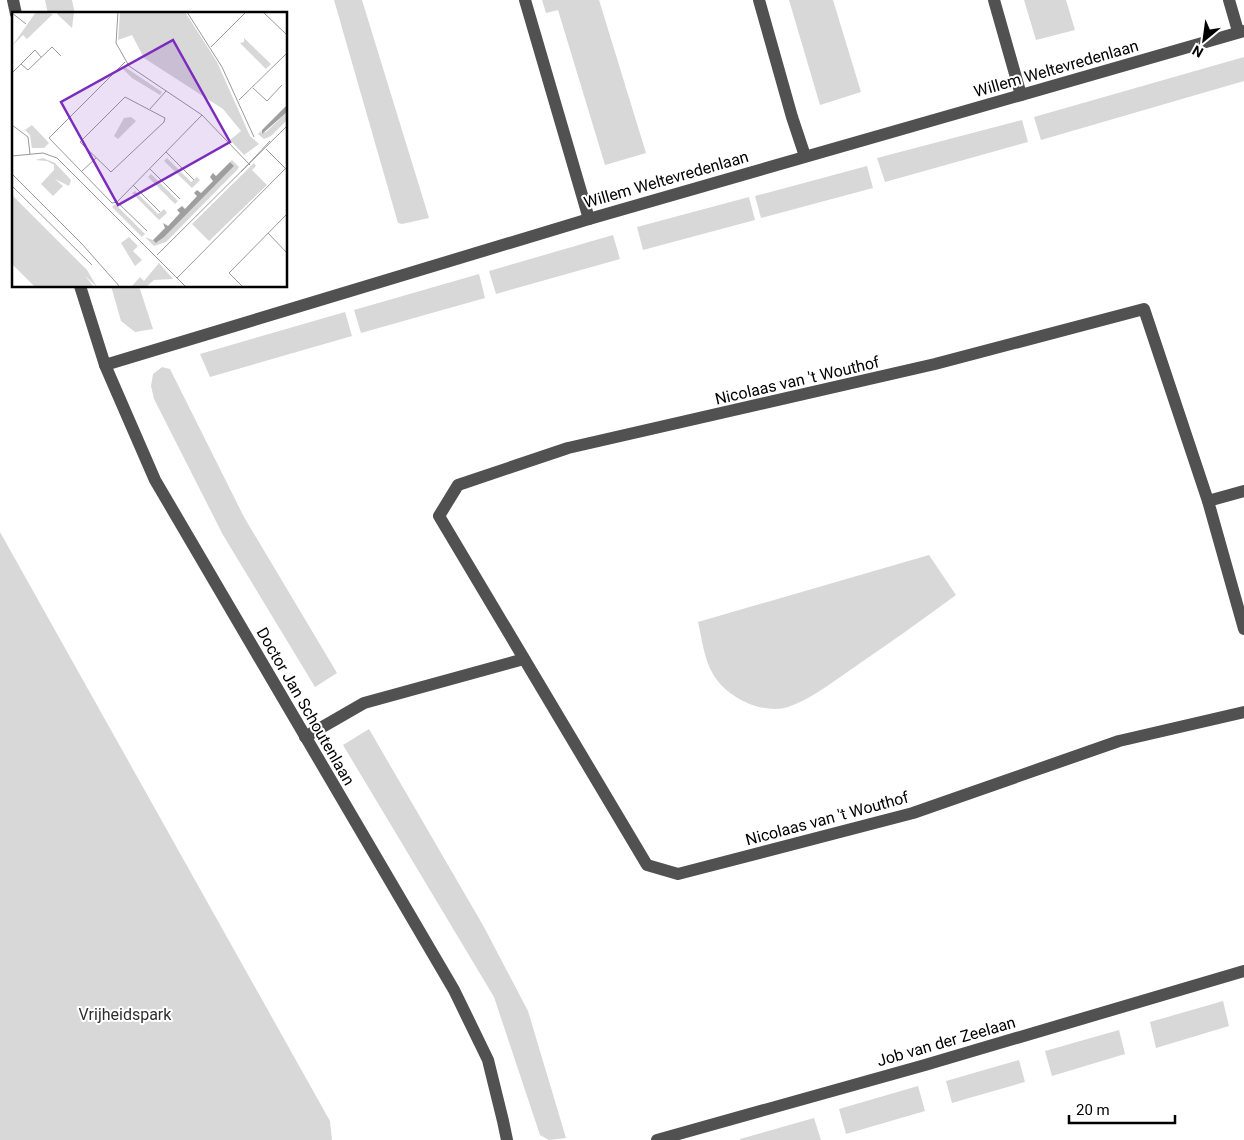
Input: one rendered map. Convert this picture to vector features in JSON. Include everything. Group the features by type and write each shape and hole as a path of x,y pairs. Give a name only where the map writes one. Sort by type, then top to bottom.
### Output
{"street":[{"path":"525,0 589,218"},
{"path":"759,0 805,156"},
{"path":"994,0 1021,95"},
{"path":"1229,0 1241,31"},
{"name":"Willem Weltevredenlaan","path":"105,365 589,218 1241,31"},
{"name":"Doctor Jan Schoutenlaan","path":"81,288 105,365 155,480 454,990 488,1060 507,1140"},
{"name":"Nicolaas van 't Wouthof","path":"1244,630 1208,501 1144,309 935,364 568,448 458,485 439,516 648,865 678,874 913,813 1119,741 1244,712"},
{"path":"1208,501 1244,491"},
{"path":"305,737 364,703 524,659"},
{"name":"Job van der Zeelaan","path":"656,1140 925,1065 1244,971"}],"green space":[{"path":"45,0 72,0 75,12 48,12"},
{"path":"334,0 362,0 429,218 402,224 398,223"},
{"path":"542,0 599,0 646,153 605,165 558,10 546,13"},
{"path":"789,0 833,0 861,92 820,105"},
{"path":"1024,0 1066,0 1075,30 1036,40"},
{"path":"1244,57 1244,81 1041,140 1034,117"},
{"path":"1022,120 1028,142 885,182 877,158"},
{"path":"867,166 873,188 761,218 755,196"},
{"path":"749,197 755,220 643,250 637,227"},
{"path":"613,235 620,259 496,294 489,271"},
{"path":"479,274 485,298 361,333 354,310"},
{"path":"112,288 140,288 153,329 135,332 121,321"},
{"path":"345,312 352,336 210,377 200,354"},
{"path":"162,367 170,369 244,517 337,673 315,687 223,535 154,399 151,386 153,374"},
{"name":"Vrijheidspark","path":"0,532 330,1121 332,1140 0,1140"},
{"path":"929,555 956,595 823,689 797,704 778,709 756,706 736,697 713,674 705,655 698,622"},
{"path":"369,729 484,927 528,1011 566,1138 549,1140 540,1135 494,997 343,745"},
{"path":"1223,1001 1229,1026 1156,1048 1150,1022"},
{"path":"1119,1030 1125,1054 1052,1076 1045,1051"},
{"path":"1019,1060 1025,1082 952,1103 946,1081"},
{"path":"918,1086 925,1111 846,1134 839,1109"},
{"path":"814,1118 821,1140 740,1140 740,1139"}]}
